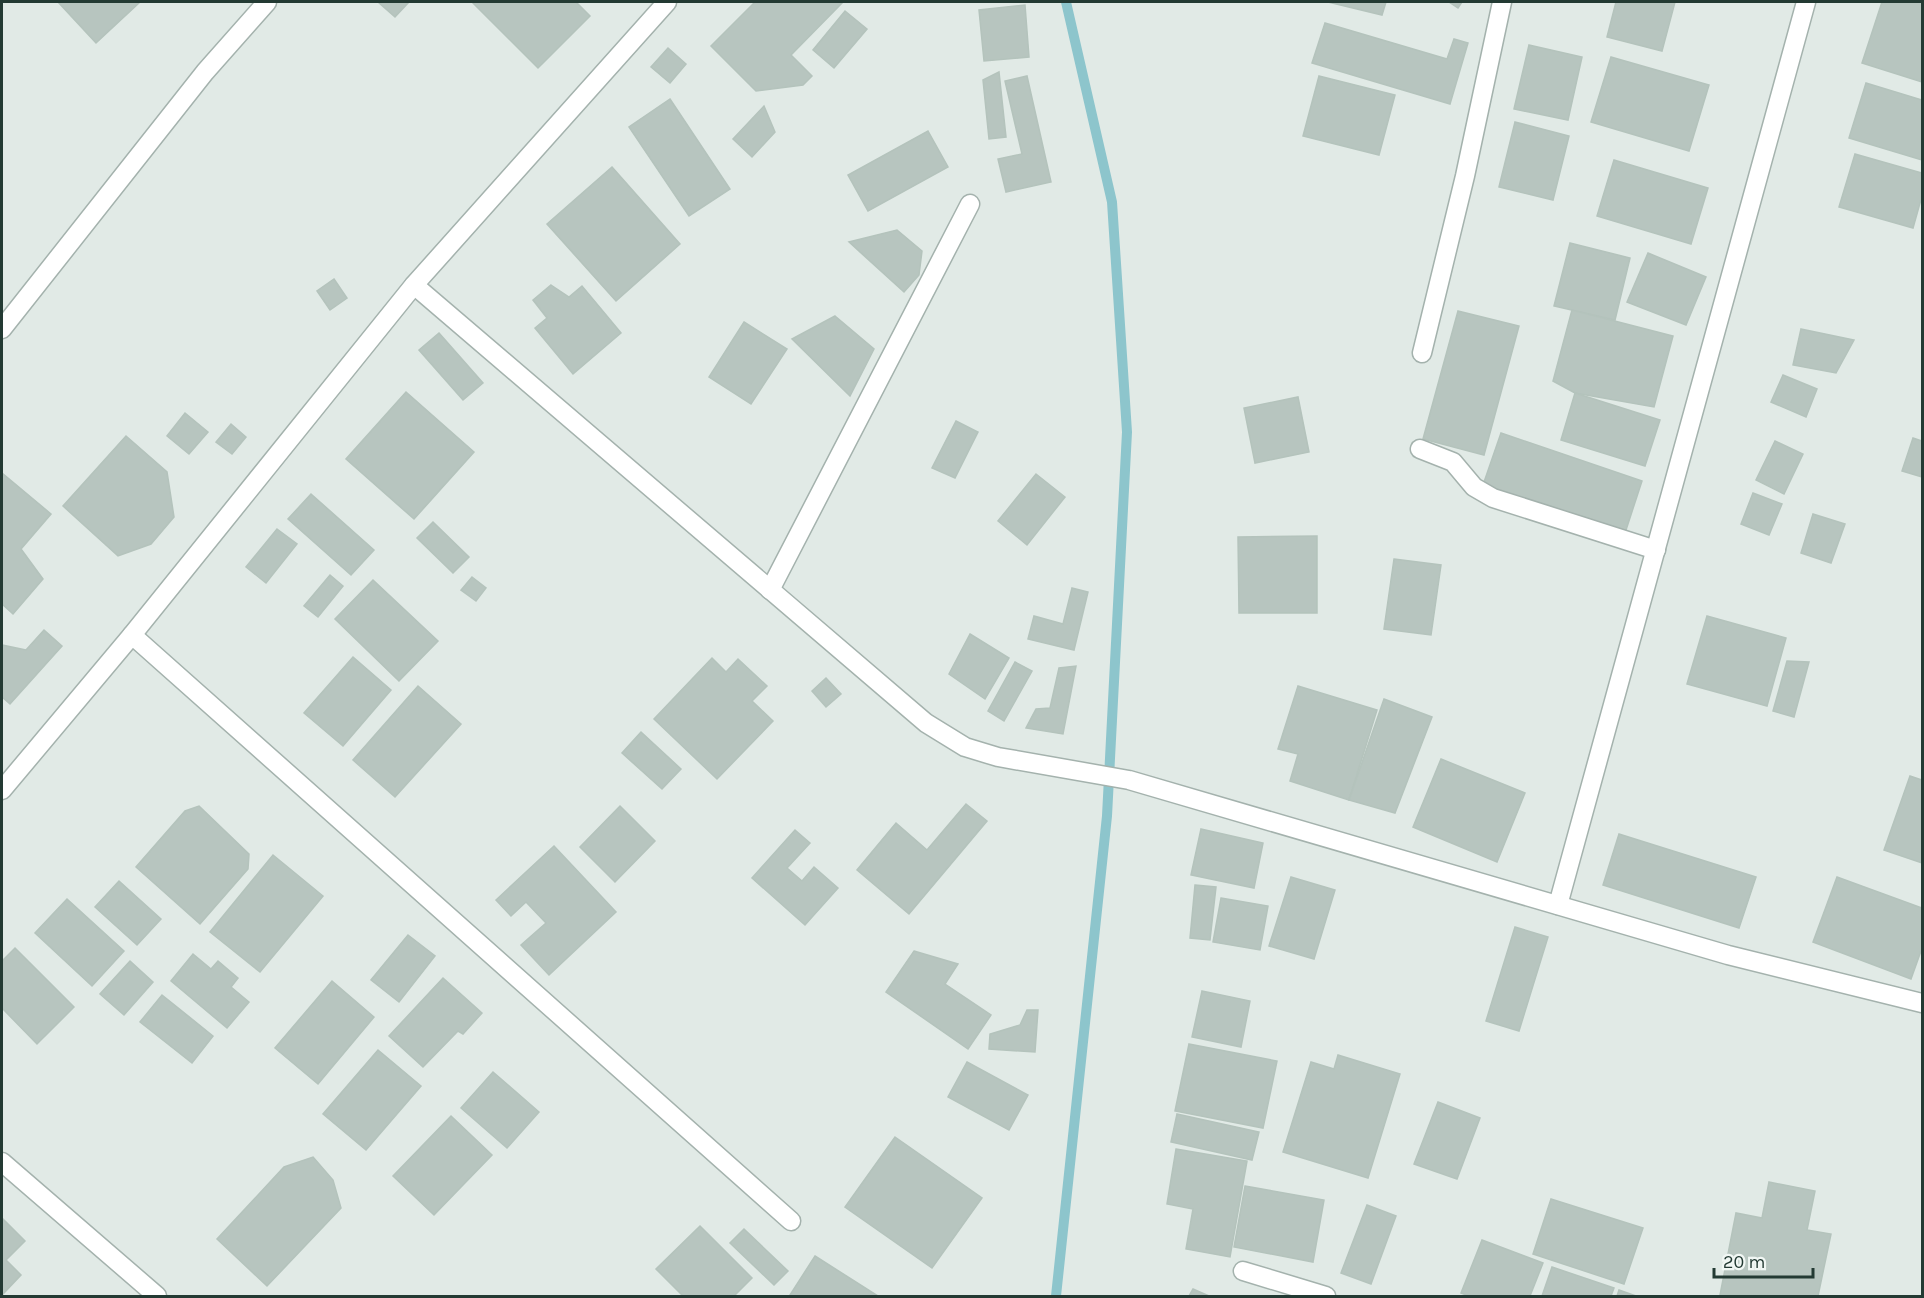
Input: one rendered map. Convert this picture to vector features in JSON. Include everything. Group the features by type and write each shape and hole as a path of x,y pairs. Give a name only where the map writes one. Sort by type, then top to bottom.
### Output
{"street":[{"path":"2,328 205,72 267,2"},
{"path":"2,790 132,635 414,285 667,2"},
{"path":"1422,353 1465,176 1502,2"},
{"path":"1558,905 1806,2"},
{"path":"770,590 970,204"},
{"path":"414,285 926,723 965,747 998,758 1129,780 1728,955 1923,1004"},
{"path":"1420,449 1453,462 1474,487 1494,498 1656,550"},
{"path":"132,635 791,1221"},
{"path":"2,1162 157,1296"},
{"path":"1243,1271 1326,1296"}],"building":[{"path":"58,2 140,2 96,43"},
{"path":"378,2 409,2 395,17"},
{"path":"472,2 576,2 590,16 538,68"},
{"path":"755,2 843,2 791,55 812,76 803,85 756,91 711,46"},
{"path":"1328,2 1386,2 1382,15"},
{"path":"1449,2 1462,2 1458,8"},
{"path":"1616,2 1675,2 1662,51 1607,37"},
{"path":"1882,2 1922,2 1922,82 1862,63"},
{"path":"1025,5 1029,57 984,61 979,10"},
{"path":"845,11 867,29 834,68 813,50"},
{"path":"1325,23 1447,59 1454,39 1468,43 1450,104 1312,63"},
{"path":"1529,45 1582,57 1568,120 1514,109"},
{"path":"668,48 686,64 670,83 651,67"},
{"path":"1611,57 1709,85 1689,151 1591,122"},
{"path":"999,72 1006,137 989,139 983,80"},
{"path":"1027,76 1051,182 1006,192 998,159 1022,154 1005,81"},
{"path":"1319,76 1395,95 1379,155 1303,136"},
{"path":"1866,83 1922,100 1922,160 1849,138"},
{"path":"670,99 730,189 689,216 629,127"},
{"path":"764,106 775,132 752,157 733,139"},
{"path":"1515,122 1569,136 1553,200 1499,187"},
{"path":"928,131 948,167 868,211 848,175"},
{"path":"1855,154 1922,173 1922,196 1913,228 1839,207"},
{"path":"1614,160 1708,188 1691,244 1597,216"},
{"path":"612,167 680,244 616,301 547,224"},
{"path":"897,230 922,251 919,275 904,292 849,242"},
{"path":"1570,243 1630,258 1615,320 1554,306"},
{"path":"1648,253 1706,277 1686,325 1627,302"},
{"path":"334,279 347,298 330,310 317,291"},
{"path":"551,285 569,297 582,286 621,333 573,374 535,328 547,318 533,300"},
{"path":"1572,310 1673,336 1654,407 1575,393 1553,381"},
{"path":"1458,311 1519,326 1484,455 1423,439"},
{"path":"835,316 874,349 850,396 792,339"},
{"path":"744,322 787,349 751,404 709,377"},
{"path":"1801,329 1854,340 1836,373 1793,365"},
{"path":"439,333 483,383 463,400 419,350"},
{"path":"1783,375 1817,389 1806,417 1771,402"},
{"path":"406,392 474,452 414,519 346,459"},
{"path":"1575,393 1660,420 1645,466 1561,440"},
{"path":"1298,397 1309,452 1255,463 1244,408"},
{"path":"185,413 208,432 189,454 167,436"},
{"path":"956,421 978,432 955,478 932,468"},
{"path":"231,424 246,437 232,454 216,442"},
{"path":"1501,433 1642,481 1625,533 1483,485"},
{"path":"126,436 167,472 174,517 151,544 118,556 63,506"},
{"path":"1913,438 1922,441 1922,477 1902,471"},
{"path":"1775,441 1803,454 1784,494 1756,480"},
{"path":"2,473 51,514 21,549 43,579 13,614 2,604"},
{"path":"1036,474 1065,497 1027,545 998,521"},
{"path":"1753,493 1782,504 1769,535 1741,524"},
{"path":"311,494 374,550 351,575 288,519"},
{"path":"1813,514 1845,524 1831,563 1801,553"},
{"path":"433,522 469,557 453,573 417,538"},
{"path":"277,529 297,544 266,583 246,567"},
{"path":"1317,536 1317,613 1239,613 1238,537"},
{"path":"1394,559 1441,565 1431,635 1384,629"},
{"path":"330,575 343,586 318,617 304,606"},
{"path":"472,577 486,588 476,601 461,590"},
{"path":"373,580 438,641 399,681 335,619"},
{"path":"1072,588 1088,592 1074,650 1028,639 1034,616 1063,624"},
{"path":"1707,616 1786,638 1767,706 1687,684"},
{"path":"44,630 62,646 10,704 2,697 2,645 26,650"},
{"path":"970,634 1009,658 985,699 949,674"},
{"path":"353,657 391,690 343,746 304,713"},
{"path":"712,658 726,672 738,659 767,686 752,701 773,721 717,779 654,719"},
{"path":"1787,661 1809,662 1794,717 1773,711"},
{"path":"1015,662 1032,671 1004,721 988,711"},
{"path":"1076,666 1063,734 1026,728 1036,709 1050,708 1059,668"},
{"path":"826,678 841,694 826,707 812,691"},
{"path":"418,686 461,724 395,797 353,760"},
{"path":"1298,686 1377,710 1349,800 1290,781 1298,754 1278,749"},
{"path":"1384,699 1432,717 1395,813 1349,800"},
{"path":"641,732 681,769 662,789 622,753"},
{"path":"1441,759 1525,793 1497,862 1413,827"},
{"path":"1910,776 1922,780 1922,863 1884,850"},
{"path":"966,804 987,821 909,914 857,870 896,823 927,850"},
{"path":"199,806 249,854 248,869 200,924 136,867 185,811"},
{"path":"620,806 655,841 615,882 580,847"},
{"path":"1201,829 1263,843 1254,888 1191,875"},
{"path":"795,830 810,843 787,868 802,881 814,867 838,888 805,925 752,878"},
{"path":"1619,834 1756,877 1739,928 1603,885"},
{"path":"554,846 616,912 549,975 521,945 546,923 526,902 511,916 496,900"},
{"path":"273,855 323,896 260,972 210,932"},
{"path":"1291,877 1335,890 1314,959 1269,946"},
{"path":"1837,877 1922,908 1922,948 1911,979 1813,942"},
{"path":"119,881 161,919 137,945 95,907"},
{"path":"1195,885 1216,887 1210,940 1190,938"},
{"path":"1221,898 1268,906 1260,950 1213,942"},
{"path":"67,899 124,951 92,986 35,933"},
{"path":"1515,927 1548,937 1519,1031 1486,1021"},
{"path":"408,935 435,956 399,1002 371,980"},
{"path":"15,948 74,1007 37,1044 2,1008 2,961"},
{"path":"914,951 958,964 945,984 991,1015 968,1049 886,992"},
{"path":"193,954 211,969 218,961 238,978 231,987 249,1002 227,1028 171,981"},
{"path":"130,961 153,982 124,1015 100,994"},
{"path":"443,978 482,1013 463,1034 458,1031 423,1067 389,1036"},
{"path":"332,981 374,1017 318,1084 275,1048"},
{"path":"1202,991 1250,1001 1241,1047 1192,1037"},
{"path":"162,995 213,1036 192,1063 140,1022"},
{"path":"1027,1010 1038,1010 1035,1052 989,1049 990,1034 1020,1025"},
{"path":"1189,1044 1277,1061 1263,1128 1175,1111"},
{"path":"378,1050 421,1086 366,1150 323,1114"},
{"path":"1338,1055 1400,1074 1368,1178 1283,1152 1311,1062 1334,1069"},
{"path":"967,1062 1028,1095 1009,1130 948,1097"},
{"path":"493,1072 539,1112 507,1148 461,1108"},
{"path":"1438,1102 1480,1118 1457,1179 1414,1164"},
{"path":"1177,1114 1259,1132 1252,1160 1171,1142"},
{"path":"451,1116 492,1155 434,1215 393,1176"},
{"path":"895,1137 982,1198 932,1268 845,1207"},
{"path":"1176,1149 1247,1161 1230,1257 1186,1249 1193,1209 1167,1204"},
{"path":"313,1157 333,1180 341,1208 267,1286 217,1239 284,1167"},
{"path":"1769,1182 1815,1191 1807,1230 1831,1234 1818,1296 1720,1295 1736,1213 1762,1218"},
{"path":"1245,1186 1324,1200 1313,1262 1234,1247"},
{"path":"1551,1199 1643,1228 1624,1284 1533,1254"},
{"path":"1367,1205 1396,1216 1371,1284 1341,1273"},
{"path":"2,1218 25,1241 6,1260 21,1275 2,1295"},
{"path":"700,1226 752,1278 734,1296 683,1296 656,1269"},
{"path":"744,1229 788,1271 774,1285 730,1243"},
{"path":"1482,1240 1543,1263 1530,1296 1469,1296 1461,1293"},
{"path":"815,1256 878,1296 790,1295"},
{"path":"1552,1267 1614,1288 1611,1296 1542,1296"},
{"path":"1193,1289 1209,1296 1189,1296"},
{"path":"1619,1290 1636,1296 1617,1296"}],"waterway":[{"path":"1056,1296 1107,816 1127,432 1112,202 1066,2"}]}
